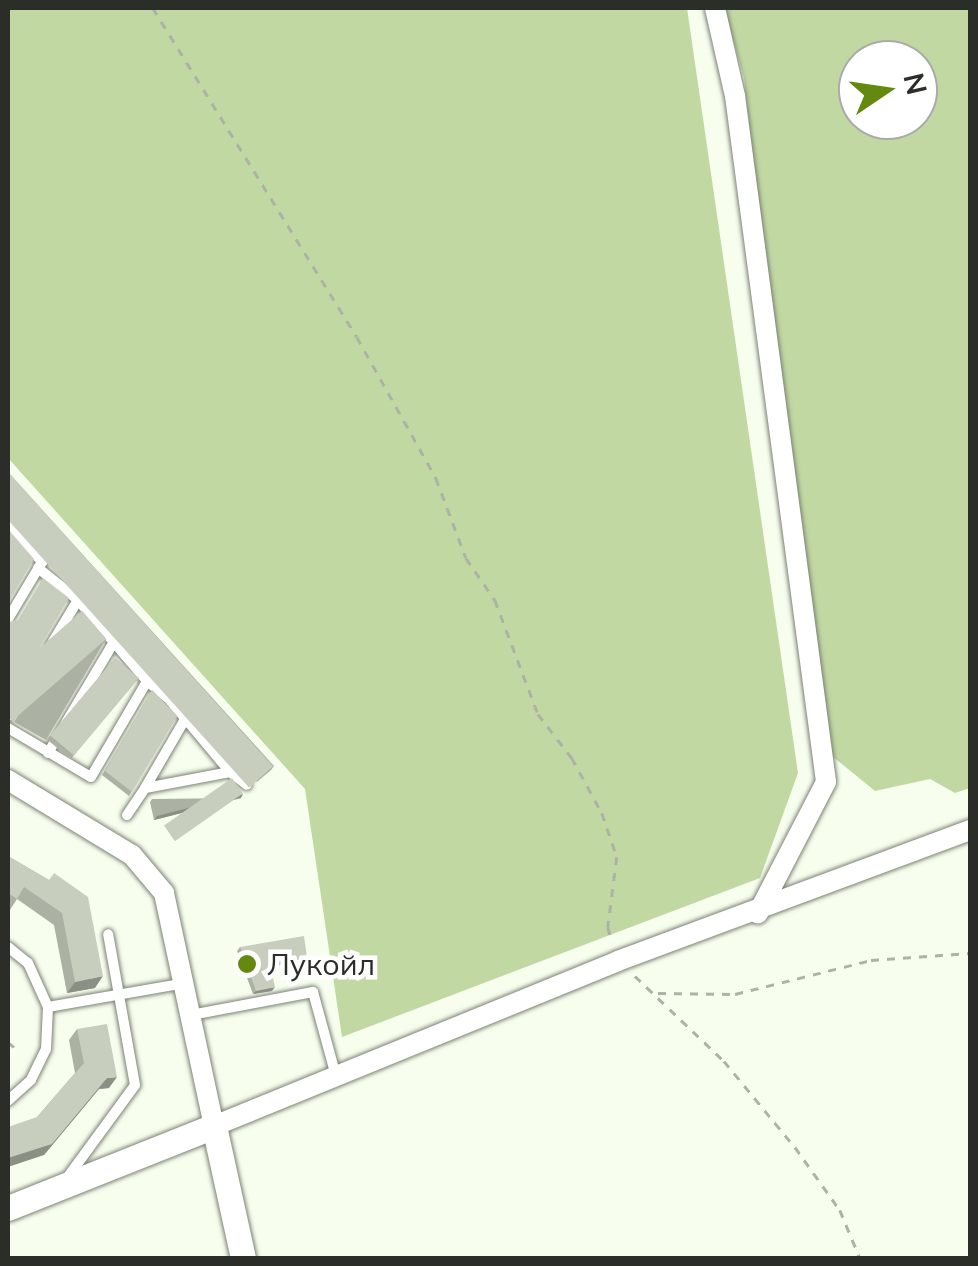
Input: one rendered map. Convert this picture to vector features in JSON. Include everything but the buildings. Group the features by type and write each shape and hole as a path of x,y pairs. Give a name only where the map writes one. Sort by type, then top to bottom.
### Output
{"street":[{"path":"715,8 735,96 826,782 758,914"},
{"path":"8,780 150,871 164,893 243,1258"},
{"path":"8,1208 970,830"}],"lane":[{"path":"8,523 42,562 8,619"},
{"path":"38,568 78,600 147,681 247,786"},
{"path":"8,716 78,600"},
{"path":"48,752 115,640"},
{"path":"8,728 91,777 147,681"},
{"path":"127,814 184,720"},
{"path":"145,788 230,772"},
{"path":"61,1187 135,1085 122,994 108,934"},
{"path":"8,947 28,963 48,1007 46,1049 31,1080 8,1101"},
{"path":"48,1007 184,983"},
{"path":"191,1015 314,992 336,1077"}],"path":[{"path":"153,8 357,337 436,478 466,558 496,600 538,714 572,758 602,813 617,856 608,927 624,966 655,992 795,1147 840,1210 860,1258"},
{"path":"655,992 735,994 871,960 970,953"},
{"path":"8,1042 14,1047"}],"green space":[{"path":"8,8 687,8 798,773 760,878 342,1037 305,789 8,458"},
{"path":"724,8 970,8 970,788 955,793 930,779 875,791 832,756 770,319 744,78"}],"place":[{"name":"Лукойл","path":"247,964"}]}
